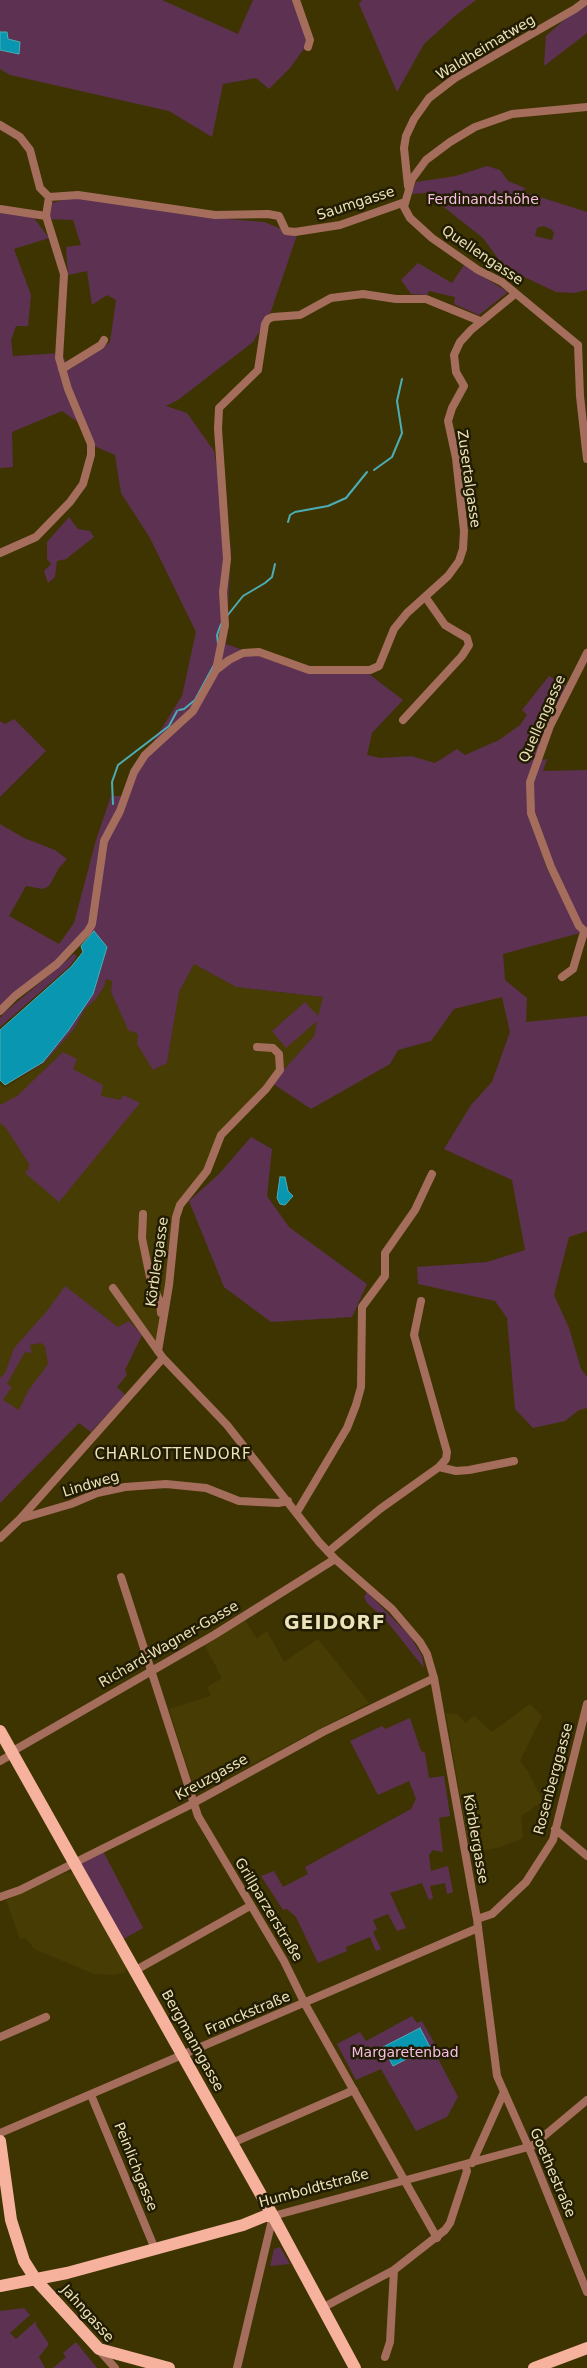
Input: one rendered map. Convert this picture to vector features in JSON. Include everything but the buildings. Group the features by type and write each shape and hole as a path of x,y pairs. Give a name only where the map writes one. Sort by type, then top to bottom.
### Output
{"main road":[{"name":"Bergmanngasse","path":"0,1731 14,1752 136,1970 355,2368"},
{"name":"Jahngasse","path":"0,2141 10,2220 24,2262 36,2280 99,2349"},
{"name":"Humboldtstraße","path":"0,2286 36,2280 155,2249 243,2225 265,2216 273,2222"},
{"path":"534,2368 587,2348"},
{"path":"99,2349 169,2368"}],"street":[{"path":"296,0 310,40 308,47"},
{"name":"Waldheimatweg","path":"409,188 404,148 406,136 429,98 455,78 575,9 587,0"},
{"name":"Saumgasse","path":"48,197 78,195 216,215 268,214 278,216 286,231 319,230 340,225 404,202 420,167 435,152 489,121 512,114 587,107"},
{"path":"0,125 20,137 30,150 40,188 48,197 46,216 64,274 64,302 59,348 62,369 68,390 91,444 89,468 83,484 70,502 46,528 25,544 0,553"},
{"name":"Quellengasse","path":"404,202 404,207 410,218 423,230 472,266 502,282 578,345"},
{"path":"0,209 46,216"},
{"path":"216,670 225,625 223,592 227,559 218,429 219,408 258,370 265,324 268,319 300,315 331,298 363,294 396,299 426,299 480,321"},
{"name":"Zusertalgasse","path":"0,1012 16,995 58,964 88,931 92,924 104,840 120,811 134,772 144,755 193,711 216,670 229,660 243,653 259,652 309,670 370,670 379,666 394,629 407,613 426,598 448,576 459,561 463,548 464,531 458,471 448,421 452,408 464,386 456,372 454,355 460,342 480,321 516,294"},
{"path":"62,369 101,345 104,340"},
{"path":"587,342 578,345 580,396 587,459"},
{"path":"403,720 462,656 469,645 467,638 445,625 426,598"},
{"name":"Quellengasse","path":"585,932 579,926 551,867 531,813 530,782 550,726 587,653"},
{"path":"562,977 573,969 585,932"},
{"name":"Körblergasse","path":"158,1351 169,1285 176,1217 180,1205 207,1171 221,1135 266,1089 280,1070 279,1054 273,1048 257,1047"},
{"path":"297,1512 346,1428 356,1405 361,1387 362,1306 385,1276 386,1253 415,1210 432,1174"},
{"name":"Körblergasse","path":"143,1214 142,1238 151,1282 160,1302 162,1324"},
{"name":"Körblergasse","path":"113,1288 163,1358 227,1425 328,1552 392,1609 420,1642 427,1654 434,1678 477,1919 494,2061 497,2076 504,2092"},
{"path":"328,1552 380,1509 439,1467 446,1459 447,1452 414,1334 421,1300"},
{"name":"Lindweg","path":"0,1538 20,1519 163,1358"},
{"path":"439,1467 456,1471 469,1470 514,1461"},
{"name":"Lindweg","path":"20,1519 97,1493 125,1486 158,1484 206,1488 239,1501 278,1503 288,1501"},
{"name":"Richard-Wagner-Gasse","path":"0,1761 150,1670 214,1635 335,1559"},
{"name":"Grillparzerstraße","path":"121,1577 198,1816 284,1961 305,2004 437,2238"},
{"name":"Kreuzgasse","path":"0,1897 75,1863 193,1803 362,1712 434,1678"},
{"name":"Rosenberggasse","path":"477,1919 492,1914 526,1882 553,1840 587,1704"},
{"path":"555,1829 587,1856"},
{"path":"136,1970 250,1906"},
{"name":"Franckstraße","path":"0,2134 478,1928"},
{"path":"0,2037 46,2017"},
{"path":"232,2143 354,2090"},
{"path":"322,2308 394,2270 437,2238 450,2223 469,2164 504,2092"},
{"name":"Goethestraße","path":"504,2092 587,2292"},
{"name":"Peinlichgasse","path":"91,2095 155,2249"},
{"name":"Humboldtstraße","path":"273,2222 405,2180 469,2164 536,2144 587,2100"},
{"path":"238,2368 273,2222"},
{"path":"385,2357 390,2342 394,2270"},
{"name":"Jahngasse","path":"99,2349 115,2368"}],"shaded area":[{"path":"194,964 236,987 323,997 314,1036 272,1083 221,1135 207,1171 180,1205 158,1351 150,1341 141,1335 125,1370 127,1375 117,1387 125,1395 91,1432 79,1423 0,1503 0,1084 5,1088 44,1063 75,1028 85,1009 95,1000 104,987 106,979 112,980 111,992 129,1030 139,1034 167,1063 179,992"},
{"path":"245,1620 257,1639 267,1631 284,1662 318,1639 369,1703 203,1790 199,1790 193,1785 169,1709 211,1696 207,1687 222,1678 204,1644"},
{"path":"530,1704 542,1716 520,1761 527,1770 543,1801 521,1816 523,1838 501,1847 470,1853 446,1713 458,1714 465,1723 474,1716 492,1732"},
{"path":"74,1872 126,1966 125,1973 111,1975 94,1974 34,1949 26,1938 20,1939 6,1900 65,1873"}],"green space":[{"path":"0,0 162,0 238,34 253,0 292,0 308,43 290,68 269,89 256,78 223,84 212,137 169,111 10,75 0,69 0,50 19,53 20,42 8,39 7,32 0,32"},
{"path":"362,0 476,0 424,44 397,92 359,4"},
{"path":"587,0 587,33 544,66 546,36"},
{"name":"Ferdinandshöhe","path":"487,166 500,170 508,181 525,188 524,192 587,212 587,290 574,293 556,292 499,265 499,260 483,238 426,193 411,194 416,182 456,176","holes":["543,226 551,229 554,233 552,240 535,236 537,228"]},
{"path":"74,197 194,216 264,222 297,235 270,314 253,342 178,400 166,406 187,413 214,451 231,549 226,644 309,674 365,671 403,700 372,733 367,755 380,758 411,756 435,763 457,749 465,755 499,740 520,725 527,715 522,710 549,676 568,687 527,782 528,814 547,869 580,933 503,954 505,980 527,998 526,1022 587,1016 587,1231 569,1237 554,1295 569,1328 581,1369 587,1377 587,1408 579,1410 565,1421 533,1428 515,1409 507,1318 495,1301 418,1284 417,1267 487,1262 525,1250 512,1180 444,1149 471,1105 492,1082 510,1032 502,997 454,1009 431,1041 398,1050 390,1064 311,1109 272,1083 314,1036 317,1021 286,1048 272,1031 305,1002 318,1016 323,997 236,987 194,964 179,992 167,1063 153,1070 137,1044 138,1034 128,1030 111,992 112,981 106,979 104,987 95,1000 85,1009 75,1028 44,1063 5,1085 0,1080 0,1030 71,967 83,952 81,946 89,937 85,935 0,1010 0,824 24,838 55,850 67,859 59,868 49,886 43,889 26,886 9,916 59,944 74,923 96,840 111,796 124,796 136,769 182,696 196,632 150,538 121,493 115,455 92,445 82,425 62,411 12,432 13,467 0,468 0,212 31,214 49,238 14,249 31,295 28,326 16,326 11,340 13,356 62,353 69,370 110,342 116,300 107,295 92,305 87,271 68,275 66,247 81,245 73,220 49,219 52,203"},
{"path":"418,263 452,283 464,265 508,292 479,315 454,304 455,297 429,291 427,295 411,294 401,280"},
{"path":"69,517 78,529 90,531 94,537 66,559 57,561 55,577 48,583 44,571 51,564 47,559 47,542"},
{"path":"14,719 46,751 0,797 0,721 5,724"},
{"path":"547,759 543,771 587,770 587,927 584,932 531,813 530,782 537,761"},
{"path":"74,954 77,956 69,967 0,1027 0,1018 4,1013"},
{"path":"63,1052 77,1059 73,1069 103,1085 101,1096 121,1100 123,1095 140,1103 59,1202 25,1173 29,1168 29,1164 6,1128 0,1123 0,1105 17,1096"},
{"path":"251,1137 272,1149 267,1196 289,1227 367,1284 352,1317 271,1322 224,1287 189,1201 219,1174"},
{"path":"65,1286 118,1327 129,1321 142,1335 125,1370 127,1375 117,1387 125,1395 91,1432 79,1423 0,1503 0,1378 5,1373 14,1348 47,1311","holes":["41,1343 45,1346 48,1364 28,1391 19,1410 3,1400 12,1387 7,1384 25,1352 32,1353 30,1345"]},
{"path":"367,1592 410,1636 422,1656 424,1668 385,1619 367,1603 364,1597"},
{"path":"410,1718 421,1751 425,1753 429,1778 444,1776 450,1816 439,1818 443,1852 433,1850 429,1855 431,1871 448,1866 453,1892 447,1894 445,1883 430,1886 433,1898 429,1900 422,1883 390,1893 406,1928 397,1931 388,1914 373,1920 377,1929 373,1932 381,1949 376,1951 370,1937 346,1947 347,1951 318,1963 296,1917 287,1909 283,1910 261,1876 274,1871 283,1887 308,1874 305,1867 411,1809 416,1799 409,1781 378,1795 350,1741 382,1726 385,1729"},
{"path":"102,1849 143,1928 120,1941 75,1863"},
{"name":"Margaretenbad","path":"412,2016 417,2023 422,2021 436,2046 433,2049 458,2097 447,2117 416,2131 381,2069 356,2080 337,2044 360,2032 366,2041"},
{"path":"280,2247 290,2264 270,2266 274,2249"},
{"path":"24,2308 30,2315 10,2333 16,2339 36,2321 36,2325 49,2344 39,2357 45,2368 0,2368 0,2311"},
{"path":"76,2342 97,2368 53,2368 66,2357 63,2353"}],"water":[{"path":"0,32 7,32 8,39 20,42 19,54 0,50"},
{"path":"94,931 107,947 93,994 68,1031 43,1062 5,1085 0,1080 0,1030 71,967 83,952 81,946"},
{"path":"280,1177 285,1177 288,1191 293,1196 285,1205 280,1204 277,1198"},
{"path":"420,2028 430,2047 393,2066 383,2047"}],"waterway":[{"path":"374,470 392,457 402,433 397,401 402,379"},
{"path":"288,522 290,515 295,512 328,506 346,498 367,472"},
{"path":"227,616 243,596 272,577 275,564"},
{"path":"218,644 217,635 221,624"},
{"path":"179,710 184,709 195,700 214,665"},
{"path":"113,804 112,782 118,765 169,726 177,711"}],"district":[{"name":"CHARLOTTENDORF","path":"173,1455"},
{"name":"GEIDORF","path":"335,1624"}]}
